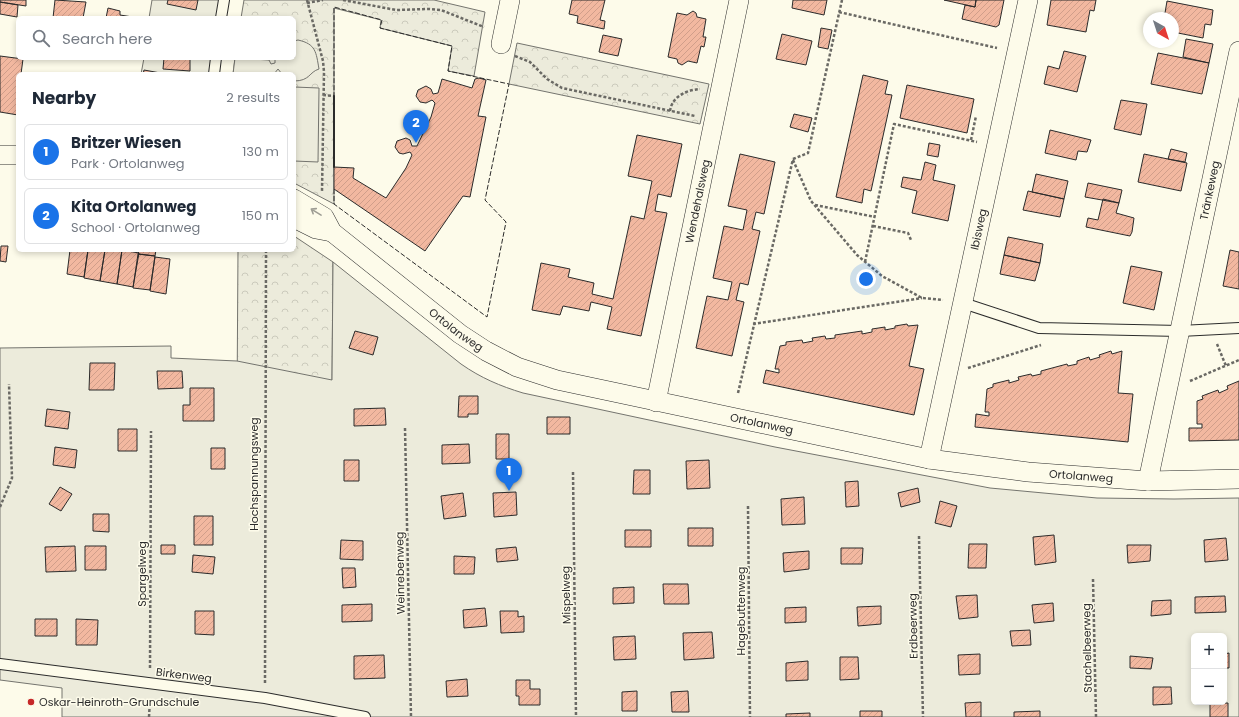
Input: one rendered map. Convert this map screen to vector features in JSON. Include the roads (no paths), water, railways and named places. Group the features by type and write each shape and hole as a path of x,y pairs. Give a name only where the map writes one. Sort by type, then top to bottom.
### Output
{"street":[{"path":"501,44 510,0"},
{"name":"Wendehalsweg","path":"656,402 740,0"},
{"name":"Ibisweg","path":"929,459 1028,0"},
{"name":"Tränkeweg","path":"1148,481 1239,51"},
{"name":"Ortolanweg","path":"296,200 324,217 332,232 460,334 516,367 557,380 929,459 1028,472 1148,481 1239,479"},
{"name":"Ortolanweg","path":"296,219 316,229 332,232"}],"lane":[{"path":"221,16 224,0"},
{"path":"214,72 216,60"},
{"path":"963,303 1039,328 1180,331 1239,328"},
{"name":"Birkenweg","path":"0,664 265,698 365,717"}],"place":[{"name":"Kita Ortolanweg","path":"416,143"},
{"name":"Britzer Wiesen","path":"509,491"},
{"name":"Oskar-Heinroth-Grundschule","path":"31,702"}]}
